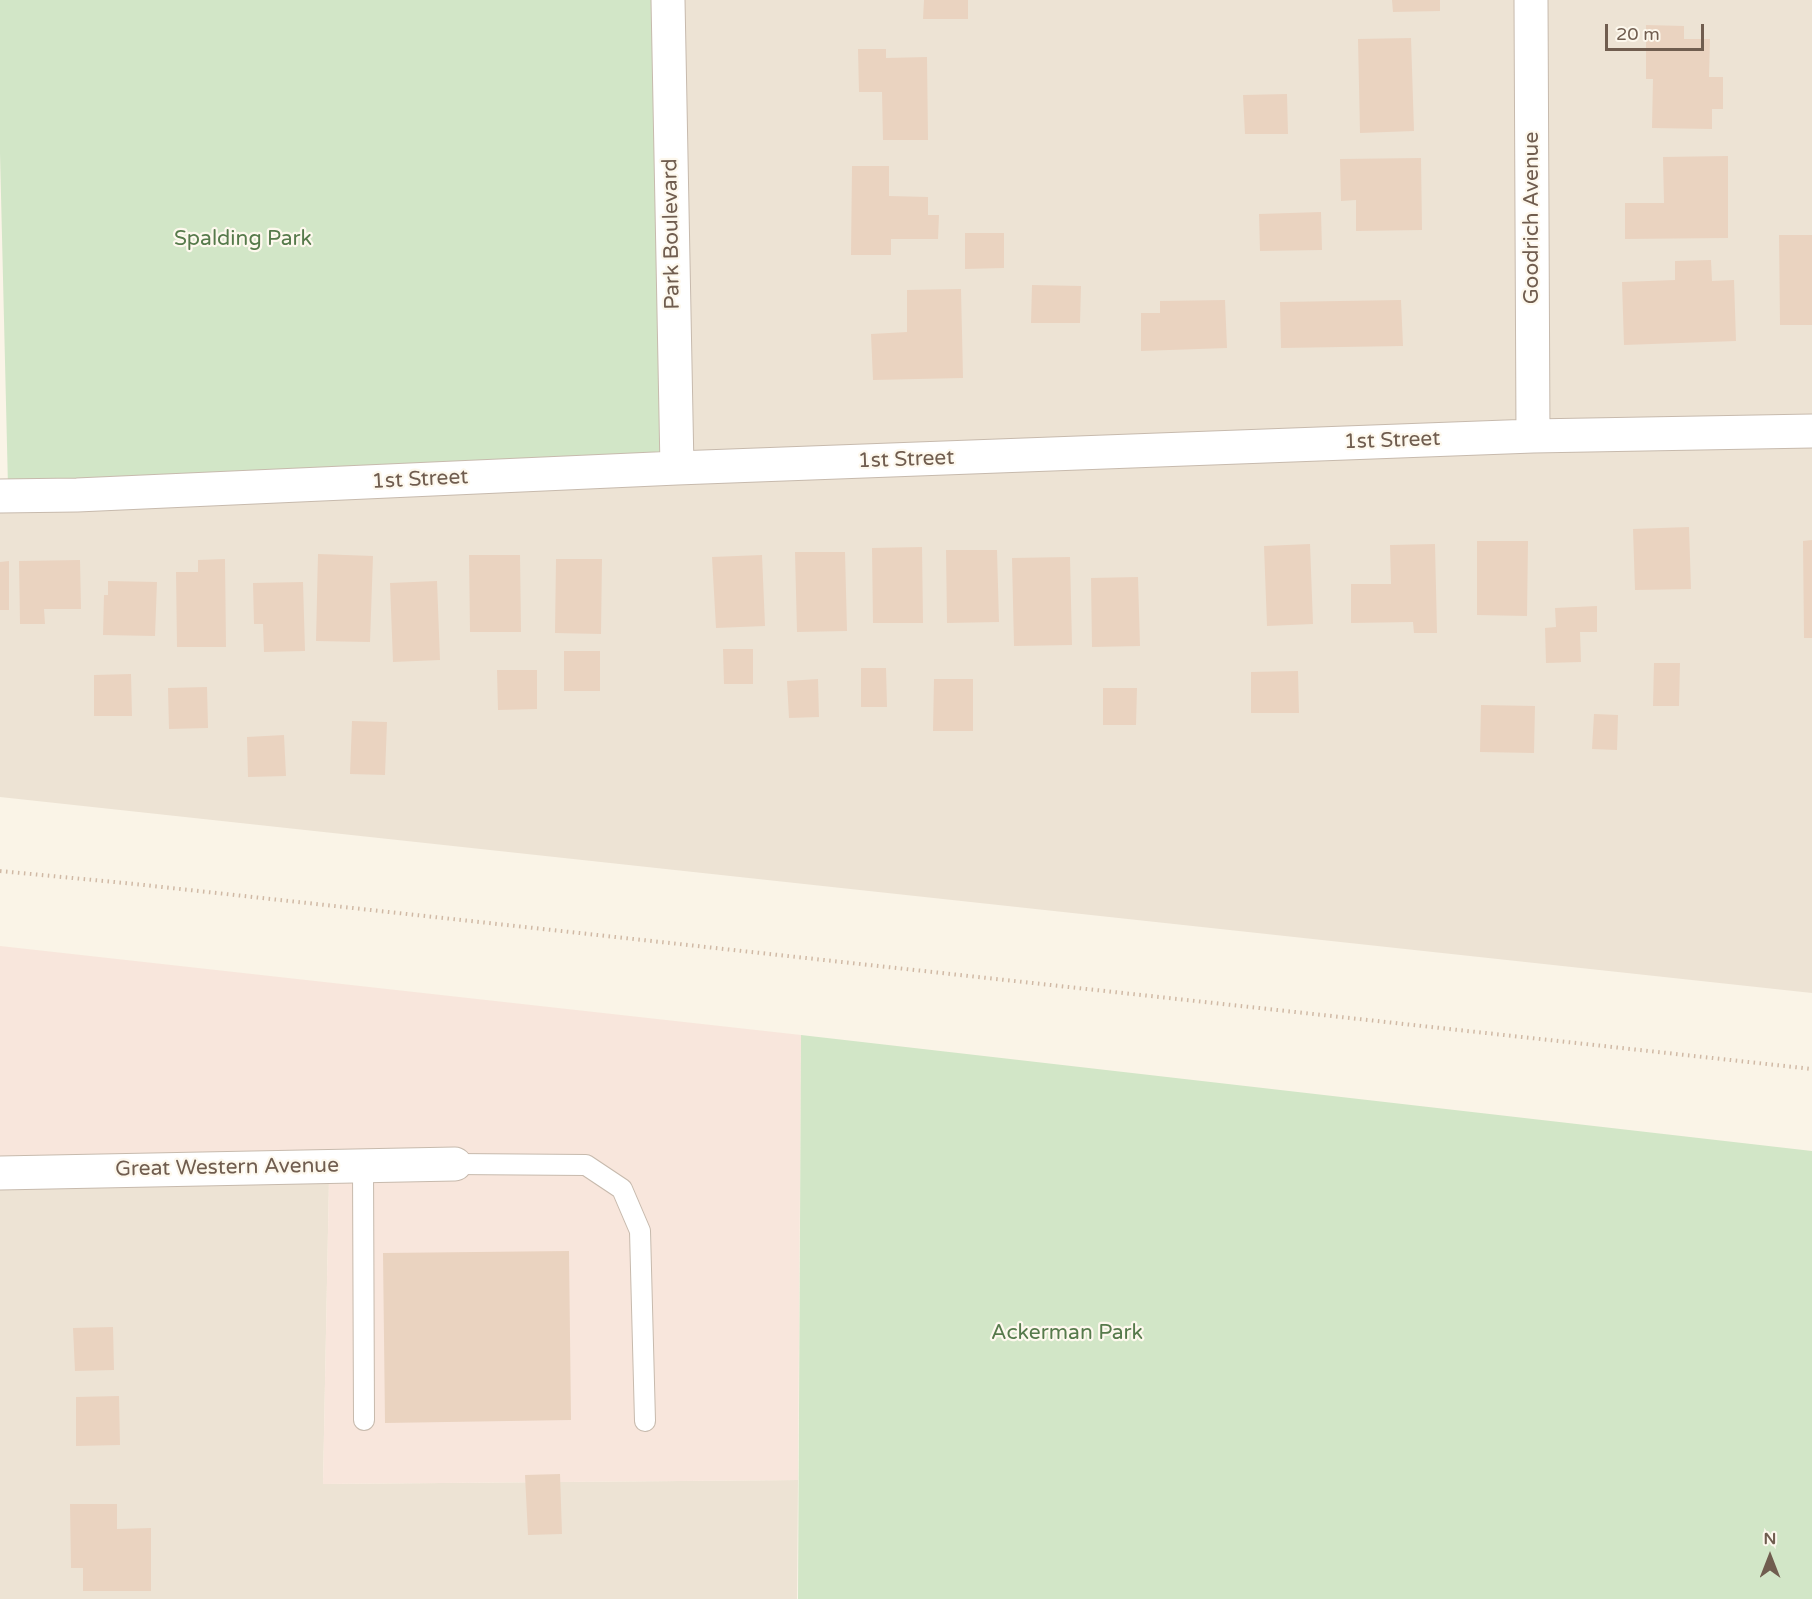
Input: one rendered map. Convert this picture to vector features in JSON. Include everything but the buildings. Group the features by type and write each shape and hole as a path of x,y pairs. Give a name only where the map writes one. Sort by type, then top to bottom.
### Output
{"street":[{"name":"Park Boulevard","path":"668,0 677,468"},
{"name":"Goodrich Avenue","path":"1531,0 1533,436"},
{"name":"1st Street","path":"0,496 89,495 677,468 1533,436 1812,431"},
{"name":"Great Western Avenue","path":"0,1173 455,1164"}],"lane":[{"path":"455,1164 586,1165 622,1189 640,1231 645,1422"},
{"path":"363,1166 364,1420"}],"path":[{"path":"0,871 1812,1069"}],"shaded area":[{"path":"682,0 1812,0 1812,414 1502,420 688,456"},
{"path":"1812,443 1812,993 0,797 0,509 678,479"},
{"path":"0,946 801,1035 798,1480 323,1484 329,1181 0,1185"},
{"path":"329,1181 323,1484 798,1480 797,1599 0,1599 0,1185"}],"green space":[{"name":"Spalding Park","path":"0,0 657,0 663,457 8,487 0,153"},
{"name":"Ackerman Park","path":"801,1035 1812,1151 1812,1599 798,1599"}]}
